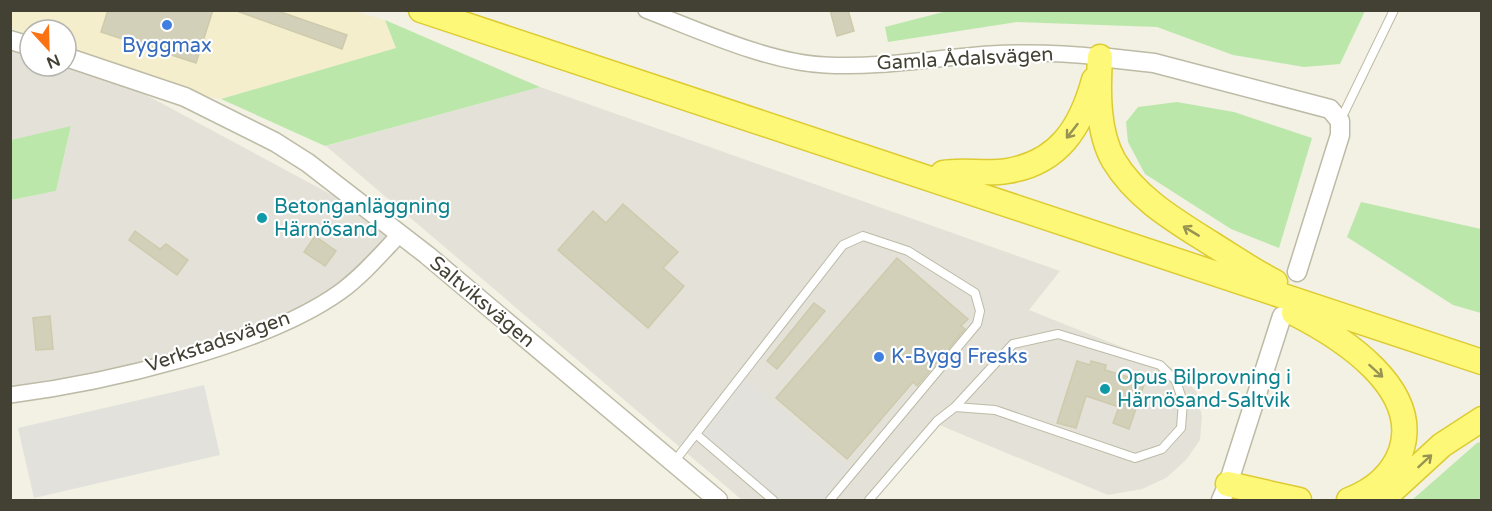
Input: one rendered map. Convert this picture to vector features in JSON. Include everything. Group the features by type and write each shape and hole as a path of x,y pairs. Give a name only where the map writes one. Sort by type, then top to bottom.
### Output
{"highway":[{"path":"421,10 1281,282 1482,362"},
{"path":"453,10 943,174 1482,346"},
{"path":"1100,57 1099,85 1106,140 1113,160 1129,181 1180,224 1281,282"},
{"path":"943,174 960,170 975,173 1008,171 1033,163 1054,151 1079,123 1100,57"},
{"path":"1281,282 1276,304 1320,326 1353,350 1385,380 1401,409 1404,425 1403,443 1390,473 1362,495 1349,501"},
{"path":"1382,501 1455,434 1482,419"},
{"path":"1225,492 1299,501"}],"street":[{"name":"Gamla Ådalsvägen","path":"646,10 761,52 823,65 876,65 1037,52 1154,63 1330,109 1340,121"},
{"name":"Saltviksvägen","path":"78,61 185,97 275,142 308,163 362,202 399,235 427,255 718,501"},
{"path":"1281,282 1336,150 1340,135 1340,121"},
{"name":"Verkstadsvägen","path":"10,395 74,385 144,368 259,333 319,305 339,292 365,271 399,235"},
{"path":"1225,492 1282,316"}],"lane":[{"path":"1340,121 1394,10"},
{"path":"673,463 843,245 863,236 908,251 975,293 980,311 977,324 830,501"},
{"path":"869,501 937,421 954,407 1013,344 1058,334 1160,365 1176,381 1183,402 1181,428 1162,449 1135,458 995,410 954,407"},
{"path":"697,435 773,501"}],"shaded area":[{"path":"11,11 354,11 385,20 397,48 221,99 192,94 78,52 78,18 18,18 18,31 11,28"},
{"path":"10,49 18,52 18,78 78,78 78,71 135,89 410,237 345,296 313,317 278,332 11,398 11,200 56,191 71,127 11,140"},
{"path":"540,87 1060,271 1029,310 1169,366 1196,391 1202,417 1200,440 1186,460 1166,478 1142,489 1108,495 937,424 870,500 742,500 326,146"},
{"path":"745,379 849,469 823,500 778,500 703,434"},
{"path":"204,385 220,455 34,498 18,428"}],"green space":[{"path":"1365,10 1340,64 1304,67 1233,55 1157,27 1017,22 888,42 885,27 947,11"},
{"path":"385,20 540,87 325,146 221,99 396,48"},
{"path":"1177,102 1234,112 1312,138 1279,248 1231,229 1145,174 1128,142 1126,122 1138,107"},
{"path":"71,126 56,191 11,200 11,140"},
{"path":"1361,202 1481,229 1481,313 1453,305 1347,237"},
{"path":"1481,442 1481,500 1412,500 1477,443"}],"building":[{"path":"108,10 213,10 196,63 101,32"},
{"path":"234,10 275,10 347,35 342,49"},
{"path":"830,10 848,10 854,31 837,36"},
{"path":"623,204 678,252 663,268 684,286 648,328 558,250 593,211 606,223"},
{"path":"135,231 160,249 166,244 188,260 177,275 129,240"},
{"path":"315,236 336,251 325,266 304,252"},
{"name":"K-Bygg Fresks","path":"897,258 968,319 961,326 965,329 917,386 913,382 847,459 776,398"},
{"path":"814,303 825,311 777,369 767,361"},
{"path":"50,316 53,349 36,350 33,318"},
{"name":"Opus Bilprovning i Härnösand-Saltvik","path":"1077,361 1090,365 1091,361 1106,365 1105,370 1145,382 1129,429 1113,423 1119,407 1086,396 1076,428 1057,423"}],"place":[{"name":"Byggmax","path":"167,25"},
{"name":"Betonganläggning Härnösand","path":"262,218"},
{"name":"K-Bygg Fresks","path":"879,357"},
{"name":"Opus Bilprovning i Härnösand-Saltvik","path":"1105,389"}]}
